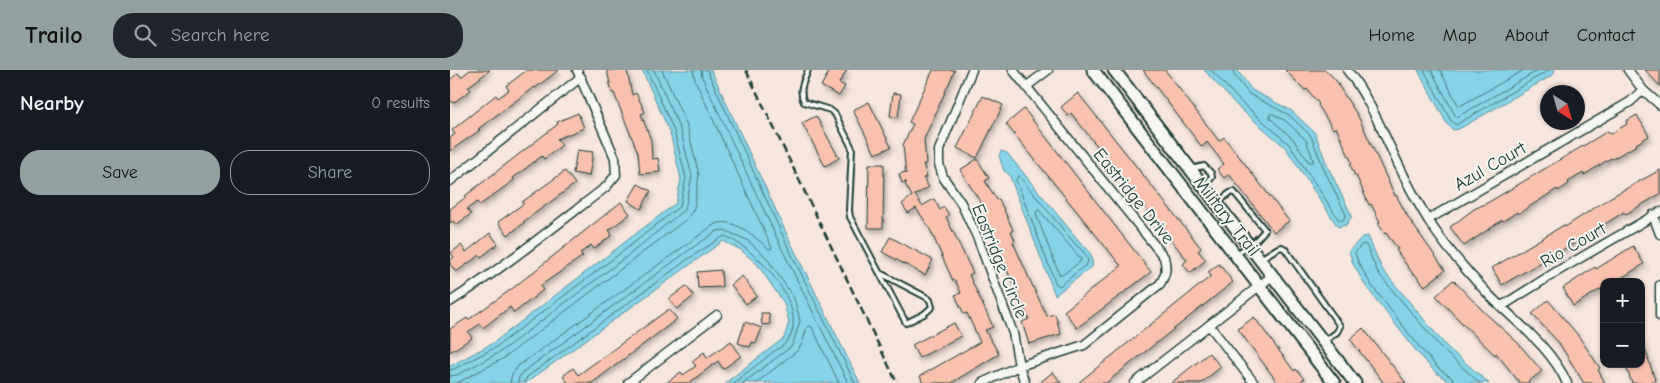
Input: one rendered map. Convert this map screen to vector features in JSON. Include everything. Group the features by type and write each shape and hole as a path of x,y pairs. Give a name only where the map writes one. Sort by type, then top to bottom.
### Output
{"street":[{"name":"Eastridge Circle","path":"972,70 939,150 939,164 943,177 961,203 978,240 1013,333 1019,366 1026,383"},
{"path":"1014,70 1027,86 1048,70"},
{"name":"Military Trail","path":"1092,70 1334,383"},
{"name":"Military Trail","path":"1114,70 1354,383"},
{"path":"1347,70 1370,105 1414,195 1428,219 1453,253 1491,296 1532,334 1546,350 1568,383"},
{"path":"1628,70 1643,90 1660,105"},
{"path":"450,181 579,74 616,158 616,175 606,187 536,241 477,285 450,302"},
{"name":"Eastridge Drive","path":"982,383 1019,366 1084,345 1160,284 1167,267 1164,258 1027,86"},
{"name":"Azul Court","path":"1428,219 1630,102 1643,90"},
{"path":"1657,214 1660,234"},
{"name":"Rio Court","path":"1502,306 1556,272 1657,214"},
{"path":"1138,382 1272,276"},
{"path":"1660,285 1660,316"},
{"path":"628,383 716,315"},
{"path":"1209,325 1254,383"}],"lane":[{"path":"808,70 801,86 801,95 804,102 830,110 835,114 852,148 850,218 906,323 924,314 932,307 930,300 926,297 880,273"},
{"path":"1216,203 1234,192 1265,230 1236,255"},
{"path":"1260,260 1278,248 1282,247 1284,249 1340,326 1337,332 1323,343"}],"water":[{"path":"642,70 711,70 791,243 860,383 725,383 784,338 789,322 784,303 757,264 741,250 723,241 526,383 450,383 450,366 493,343 676,203 681,179 670,133"},
{"path":"1204,70 1237,70 1252,90 1292,111 1315,133 1327,165 1352,216 1346,225 1338,227 1285,147 1237,106"},
{"path":"1418,70 1555,70 1553,75 1459,129 1453,130 1447,124"},
{"path":"1001,151 1007,153 1091,256 1092,267 1055,295 1009,174 1004,171 999,156"},
{"path":"1368,236 1382,269 1447,347 1489,383 1451,383 1435,372 1417,352 1367,288 1353,264 1349,251 1362,237"}],"building":[{"path":"470,70 490,70 468,87 471,90 453,103 450,99 450,80 458,73 461,77"},
{"path":"527,70 559,70 450,151 450,138 455,134 452,130 496,95 498,98 509,90 506,86"},
{"path":"607,70 627,70 632,95 636,93 645,112 641,114 651,140 652,159 658,158 660,172 640,174 638,153 614,93 612,93"},
{"path":"830,70 847,70 839,83 845,86 839,96 821,86"},
{"path":"933,70 955,70 924,139 926,164 923,164 927,177 923,178 929,187 915,195 922,206 934,199 940,210 944,207 949,215 946,217 973,273 969,275 993,327 985,330 999,354 951,383 923,383 920,376 980,342 967,313 964,314 955,295 961,293 955,280 953,281 929,227 916,208 908,213 902,204 912,196 905,184 907,182 902,183 899,174 905,172 906,174 903,145 913,124 909,122"},
{"path":"1143,70 1165,70 1219,141 1224,137 1289,221 1274,232 1229,174 1224,178 1217,169 1224,164 1207,142 1202,147"},
{"path":"1285,70 1326,70 1339,84 1358,116 1395,196 1445,270 1425,286 1413,274 1396,250 1398,249 1378,223 1380,222 1371,204 1369,205 1355,176 1350,164 1352,163 1336,127 1333,129 1319,104 1307,89 1305,90"},
{"path":"1645,70 1660,70 1660,86"},
{"path":"893,93 901,94 898,117 890,116"},
{"path":"1078,93 1201,248 1198,251 1206,260 1190,273 1183,264 1187,260 1071,113 1068,116 1061,107"},
{"path":"983,96 1003,105 977,158 957,148"},
{"path":"869,102 891,147 875,154 853,110"},
{"path":"1024,109 1151,272 1077,328 1064,311 1121,266 1006,124"},
{"path":"578,113 584,128 557,139 562,145 544,159 542,156 480,205 477,202 467,209 471,214 456,225 453,221 450,223 450,209 465,196 558,124 557,122"},
{"path":"1637,115 1649,136 1637,145 1584,175 1583,173 1558,191 1557,189 1518,214 1517,212 1502,220 1464,246 1450,227 1474,209 1608,131 1610,134 1627,124 1626,121"},
{"path":"816,116 839,158 825,166 802,123"},
{"path":"577,150 593,152 589,176 573,173"},
{"path":"977,159 989,178 985,181 997,200 999,199 1013,230 1011,231 1015,241 1013,242 1033,287 1047,316 1055,314 1061,334 1029,344 1022,322 1029,319 979,208 983,206 960,170"},
{"path":"869,164 884,164 883,228 868,228"},
{"path":"1660,170 1660,194 1626,214 1624,212 1502,285 1492,268"},
{"path":"565,171 575,184 508,235 498,222"},
{"path":"638,184 651,191 641,209 628,201"},
{"path":"621,202 630,214 609,230 612,235 594,249 591,245 580,253 583,256 540,286 543,290 514,313 510,307 483,328 480,324 468,332 472,338 450,352 450,329 467,318 468,320 513,288"},
{"path":"490,233 498,244 456,272 450,264 454,257 451,253 461,245 466,252"},
{"path":"890,237 933,260 925,275 882,252"},
{"path":"1633,246 1644,264 1621,278 1600,278 1600,289 1573,306 1563,288 1595,267 1596,269"},
{"path":"1219,264 1233,282 1106,383 1078,383 1211,276 1208,272"},
{"path":"721,270 722,287 698,288 697,272"},
{"path":"742,276 757,296 746,304 731,285"},
{"path":"1453,280 1518,343 1542,371 1527,383 1520,383 1496,353 1495,355 1436,296"},
{"path":"686,286 694,296 677,309 669,299"},
{"path":"1548,300 1577,334 1600,368 1598,370 1605,383 1584,383 1559,343 1532,314"},
{"path":"669,309 677,319 592,383 568,383 563,376 573,368 578,375"},
{"path":"761,313 769,313 770,324 762,325"},
{"path":"1254,317 1294,371 1296,369 1304,379 1298,383 1278,383 1238,329"},
{"path":"745,322 762,328 756,343 752,342 750,347 738,343"},
{"path":"954,323 961,336 919,358 912,345"},
{"path":"1363,328 1406,383 1384,383 1350,339"},
{"path":"731,341 741,356 723,369 718,361 689,383 666,383 681,372 683,375 696,366 692,361 704,352 707,358"},
{"path":"1645,348 1655,380 1647,383 1632,383 1626,368 1645,368"},
{"path":"1209,353 1221,367 1201,383 1171,383"},
{"path":"1053,372 1061,383 1039,383"}],"railway":[{"path":"746,70 897,383"}]}
